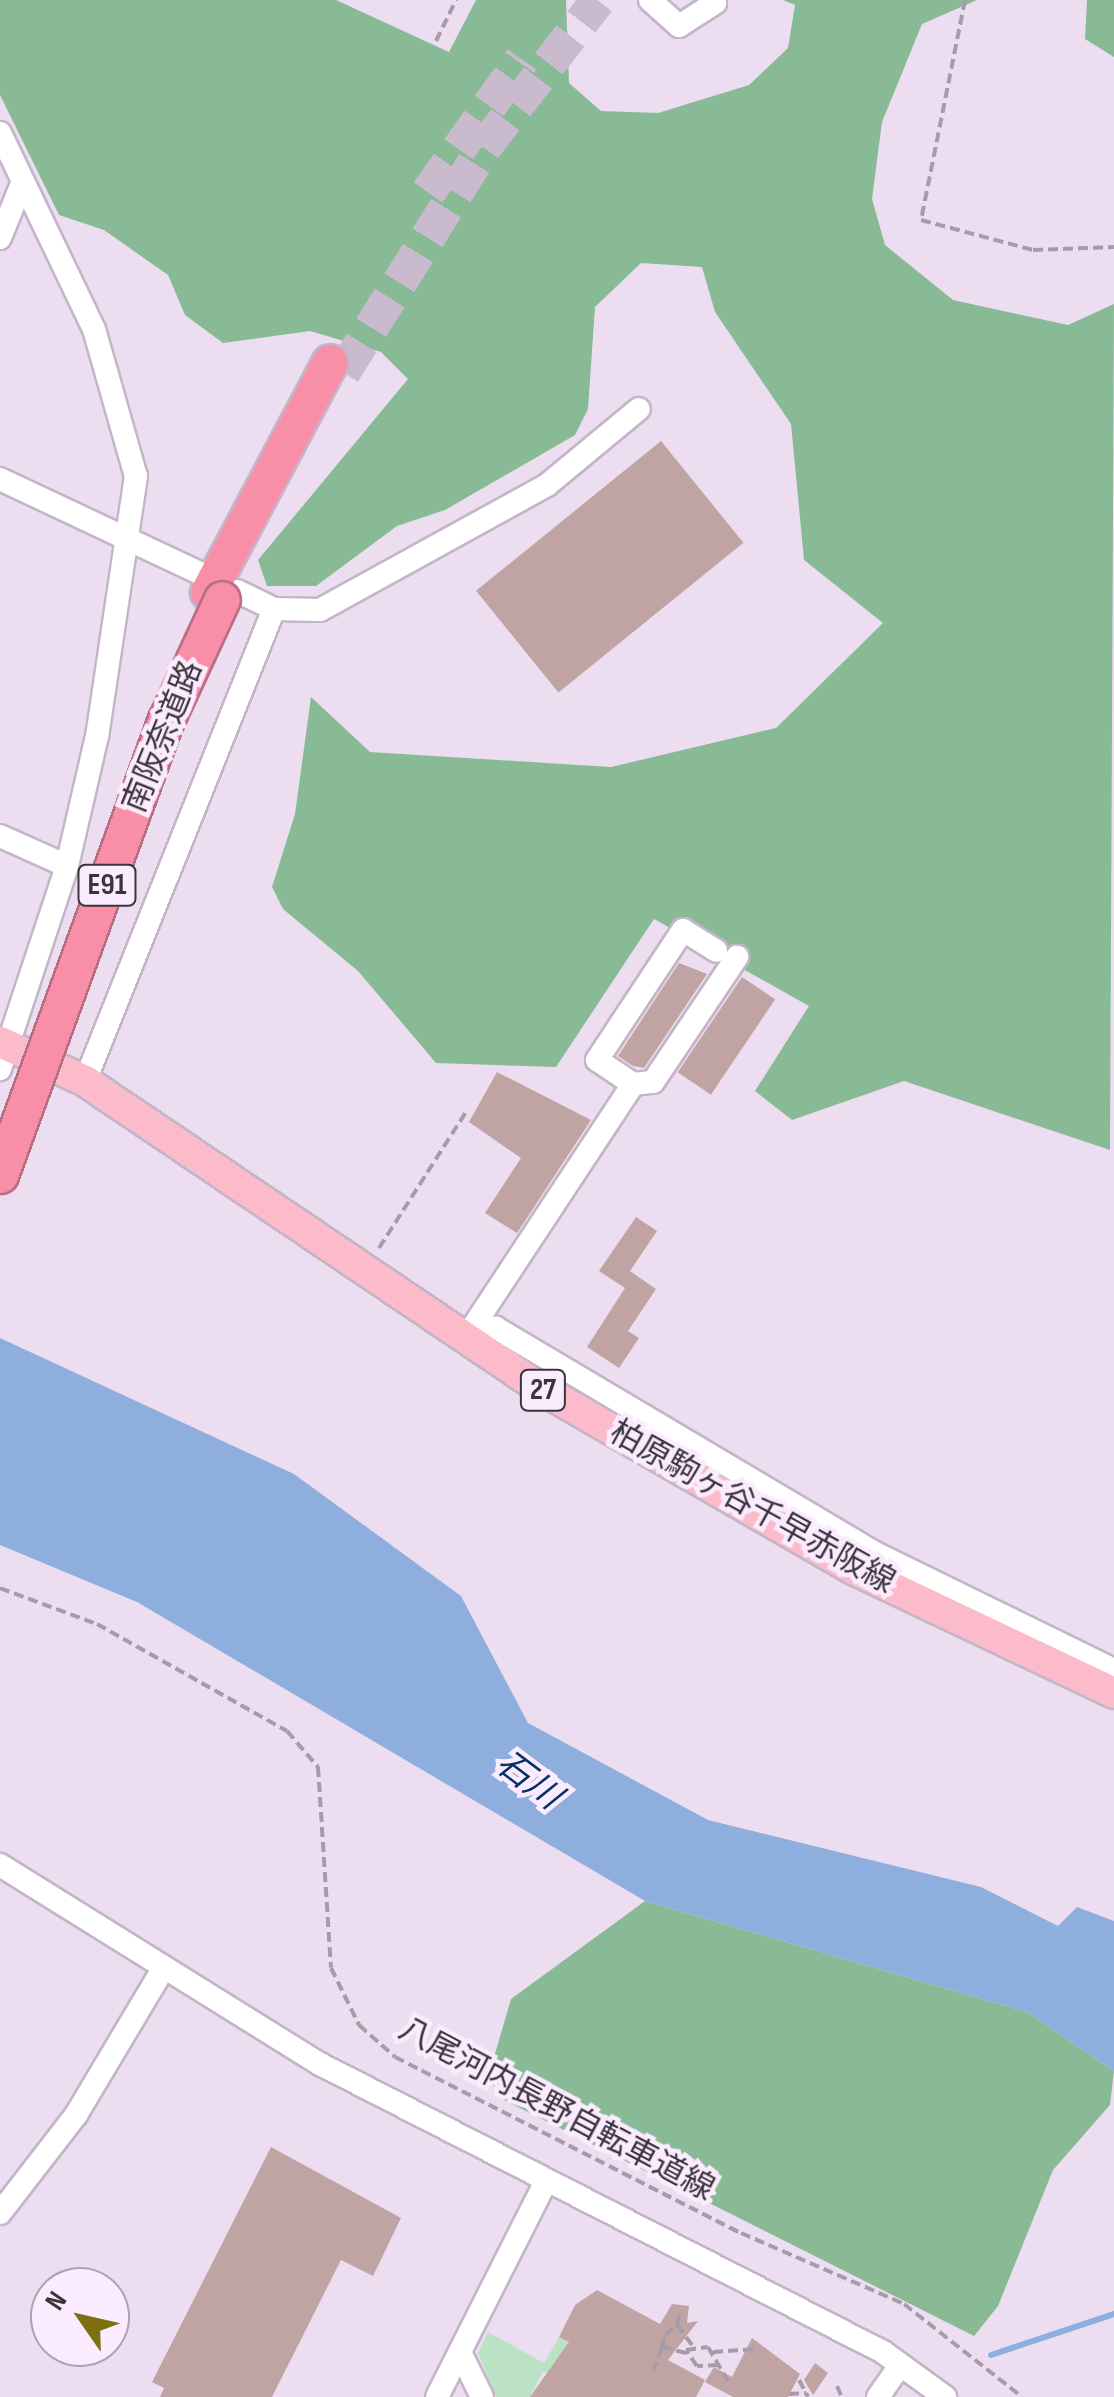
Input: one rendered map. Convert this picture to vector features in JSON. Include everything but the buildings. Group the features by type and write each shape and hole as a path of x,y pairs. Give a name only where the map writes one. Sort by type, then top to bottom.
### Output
{"highway":[{"name":"南阪奈道路","path":"0,1132 148,717 336,367"},
{"name":"南阪奈道路","path":"0,1175 166,720 218,589"}],"main road":[{"name":"柏原駒ヶ谷千早赤阪線","path":"3,1052 85,1081 473,1344 853,1568 1114,1694"}],"street":[{"path":"650,0 680,26 715,3"},
{"path":"0,132 128,425 133,542 67,866 3,1052"},
{"path":"0,238 23,181"},
{"path":"0,480 133,542 218,589 274,609 320,610 546,485 639,409"},
{"path":"85,1081 274,609"},
{"path":"0,836 67,866"},
{"path":"683,930 727,954 654,1082 633,1084 597,1060 683,930"},
{"path":"473,1344 633,1084"},
{"path":"473,1344 496,1328 877,1554 1114,1670"},
{"path":"0,1865 162,1971 546,2181 900,2365 945,2397"},
{"path":"0,2213 76,2115 162,1971"},
{"path":"437,2397 546,2181"},
{"path":"460,2352 482,2397"},
{"path":"878,2397 900,2365"}],"path":[{"path":"436,41 456,0"},
{"path":"965,0 921,220 1034,250 1114,247"},
{"path":"364,1272 468,1108"},
{"name":"八尾河内長野自転車道線","path":"0,1588 97,1624 218,1692 286,1731 318,1767 331,1968 359,2025 395,2057 741,2233 904,2304 1022,2397"},
{"path":"653,2371 662,2347 678,2325 680,2313"},
{"path":"678,2325 691,2342 713,2352 756,2350"},
{"path":"686,2354 691,2342"},
{"path":"662,2347 686,2354 698,2366 718,2365"},
{"path":"713,2352 729,2383"},
{"path":"694,2374 698,2366"},
{"path":"799,2380 807,2395"},
{"path":"837,2386 842,2397"},
{"path":"789,2394 807,2395"}],"green space":[{"path":"0,0 336,0 449,52 476,0 566,0 569,83 601,111 658,113 749,85 788,48 795,5 783,0 977,0 922,24 882,122 872,199 885,245 953,300 1068,325 1114,304 1110,1150 904,1081 792,1120 755,1091 809,1006 654,919 556,1067 436,1063 358,971 283,909 272,887 295,814 311,697 370,752 611,767 776,728 883,623 804,560 791,424 715,312 702,267 641,263 595,307 588,409 575,435 445,510 397,526 316,586 267,586 258,560 408,379 381,352 310,331 223,343 185,315 168,275 104,230 59,215 0,95"},
{"path":"1087,0 1114,0 1114,57 1085,39"},
{"path":"645,1901 1027,2012 1114,2071 1110,2105 1053,2170 998,2306 974,2336 504,2100 488,2078 511,1999"},
{"path":"488,2332 544,2363 559,2337 569,2342 556,2378 543,2371 530,2397 496,2397 478,2353"}],"water":[{"name":"石川","path":"0,1338 294,1474 461,1596 528,1723 708,1820 981,1887 1058,1926 1077,1907 1114,1921 1114,2071 1027,2012 645,1901 137,1602 0,1545"}],"waterway":[{"path":"991,2355 1114,2314"}],"tunnel":[{"path":"343,372 484,147 598,0"},
{"path":"428,192 522,59"}]}
